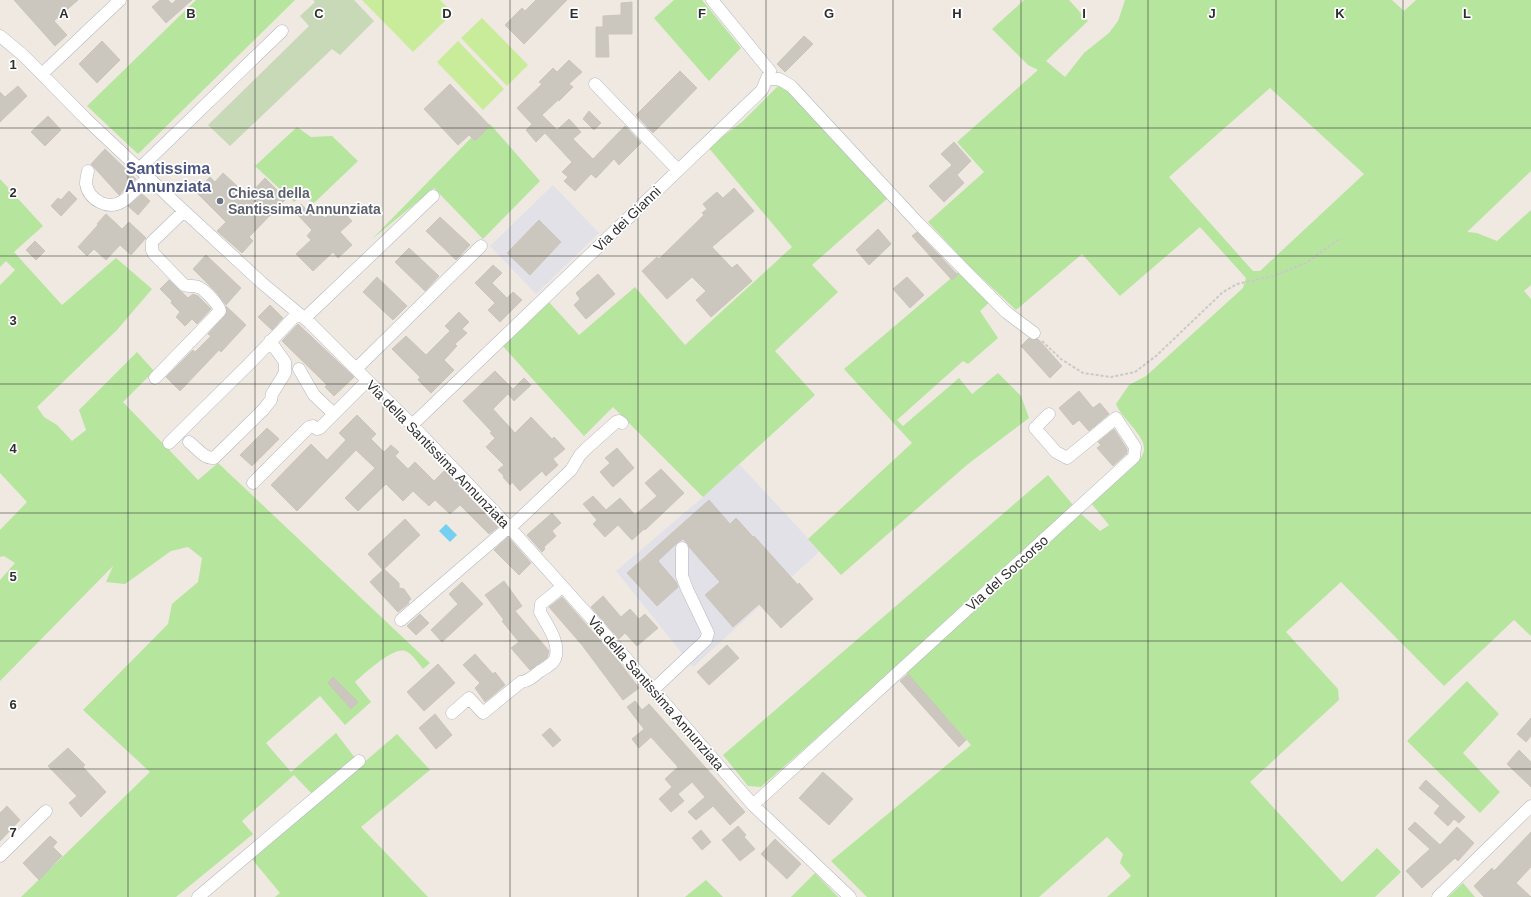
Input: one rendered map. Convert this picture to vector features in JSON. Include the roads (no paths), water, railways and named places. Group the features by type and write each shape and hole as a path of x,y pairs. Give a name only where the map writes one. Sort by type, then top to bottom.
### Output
{"street":[{"path":"42,74 120,0"},
{"path":"712,0 770,71 767,80 779,79 790,86 924,228 1006,312 1034,333"},
{"path":"139,169 282,31"},
{"name":"Via della Santissima Annunziata","path":"0,36 23,55 86,119 148,178 262,283 301,315 412,425 509,527 599,627 753,805 850,897"},
{"name":"Via dei Gianni","path":"412,425 762,90 767,80"},
{"path":"595,84 678,170"},
{"path":"88,171 86,183 90,193 97,201 105,205 122,202 148,178"},
{"path":"169,442 270,341 433,196"},
{"path":"155,378 220,312 219,306 200,288 184,285 154,254 152,250 152,242 184,211"},
{"path":"356,369 480,246"},
{"path":"189,442 204,456 210,459 214,458 263,410 271,400 272,394 285,373 285,362 270,341"},
{"path":"300,370 314,395 334,414"},
{"path":"253,483 309,427 313,426 317,429 320,428 367,381"},
{"name":"Via del Soccorso","path":"753,805 1134,456 1136,448 1116,418 1067,458 1056,452 1035,428 1049,414"},
{"path":"401,620 509,527 571,470 580,455 616,422 619,421 622,423"},
{"path":"653,690 706,640 708,633 682,576 682,548"},
{"path":"452,712 469,698 484,713 521,682 526,681 550,665 554,660 556,648 554,639 540,612 540,608 541,604 562,587"},
{"path":"198,897 359,761"},
{"path":"1438,897 1531,806"},
{"path":"0,856 46,811"}],"water":[{"path":"446,524 457,535 450,542 439,531"}],"place":[{"name":"Chiesa della Santissima Annunziata","path":"220,201"}],"district":[{"name":"Santissima Annunziata","path":"168,177"}]}
